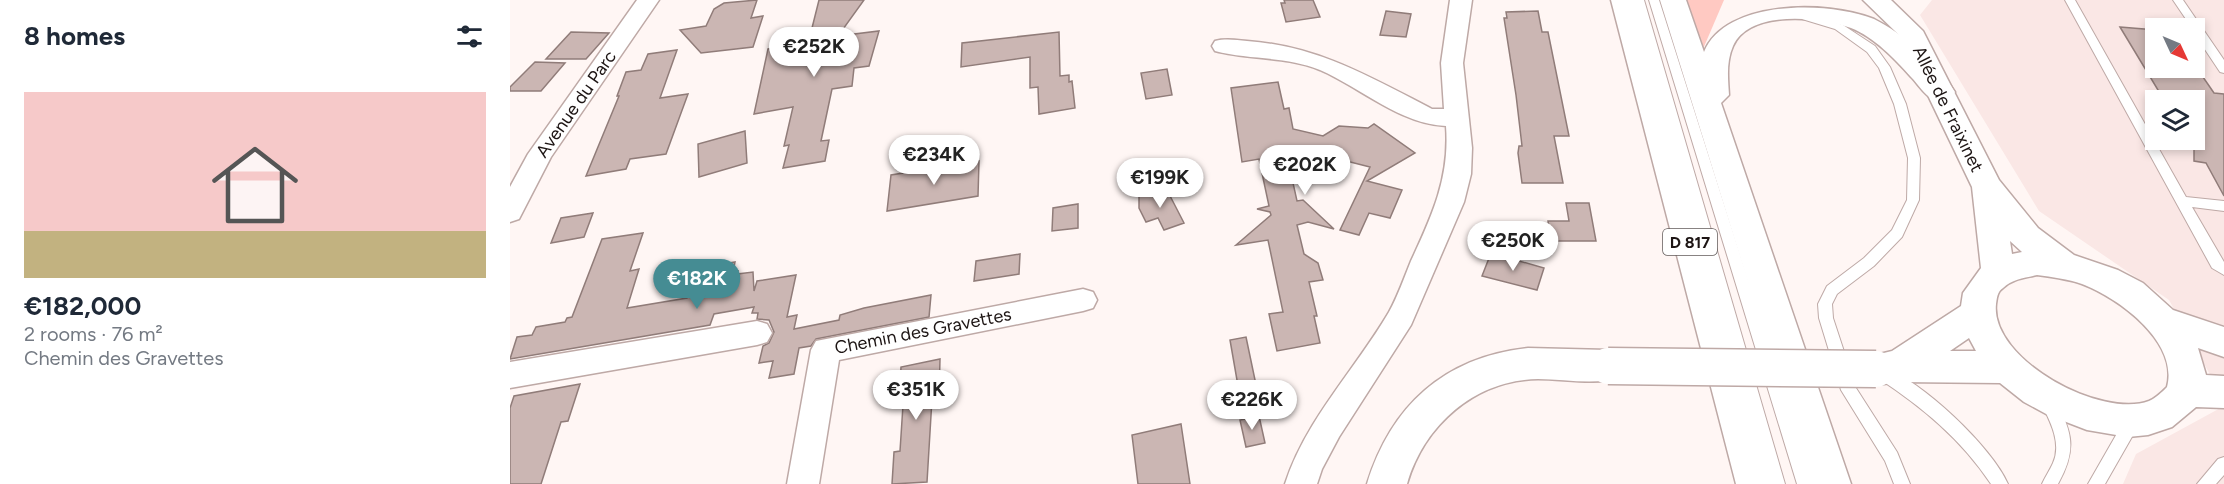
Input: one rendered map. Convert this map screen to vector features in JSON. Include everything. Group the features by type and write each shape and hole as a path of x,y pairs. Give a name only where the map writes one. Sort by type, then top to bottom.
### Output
{"street":[{"name":"Avenue du Parc","path":"510,213 540,154 648,0"},
{"path":"1301,484 1307,465 1328,427 1401,317 1451,202 1458,174 1460,148 1452,63 1461,0"},
{"name":"D 817","path":"1624,0 1756,484"},
{"path":"1673,0 1831,484"},
{"path":"1876,0 1910,31"},
{"path":"1906,0 1910,31"},
{"path":"1731,173 1714,87 1713,65 1714,51 1719,40 1725,30 1739,21 1775,9 1821,10 1842,15 1885,36 1903,51 1941,92"},
{"name":"Allée de Fraixinet","path":"1910,31 1987,186 2026,237 2062,264"},
{"path":"1223,46 1265,49 1326,64 1428,117 1456,118"},
{"name":"Allée de Fraixinet","path":"1987,186 1998,271"},
{"path":"2037,262 2062,264 2089,272 2116,285 2142,301 2163,321 2180,345 2188,369 2186,390 2175,406 2158,416 2134,420 2106,418 2075,410 2046,396 2008,367 1987,341 1977,314 1978,296 1985,282 1998,271 2016,264 2037,262"},
{"name":"Chemin des Gravettes","path":"803,484 826,350 1083,300"},
{"path":"1888,368 1977,314"},
{"path":"2163,321 2224,342"},
{"path":"510,375 757,333"},
{"path":"1387,484 1400,443 1416,420 1435,403 1460,387 1488,373 1518,365 2008,367"},
{"path":"2186,390 2224,392"}],"lane":[{"path":"1639,0 1777,484"},
{"path":"1654,0 1805,484"},
{"path":"2070,0 2217,264 2224,270"},
{"path":"2178,0 2224,69"},
{"path":"1713,65 1746,26 1762,18 1784,16 1819,20 1839,27 1871,49 1884,67 1900,104 1914,158 1913,200 1897,234 1869,261 1833,290 1825,304 1826,318 1849,390 1891,456 1902,484"},
{"path":"2182,201 2224,206"},
{"path":"1888,368 1973,444 2000,484"},
{"path":"2046,396 2059,422 2063,445 2062,461 2050,484"},
{"path":"2096,484 2134,420"},
{"path":"2205,484 2224,464"}],"shaded area":[{"path":"1682,0 1724,0 1700,56"},
{"path":"1932,0 2224,0 2224,400 2169,300 2039,211 1920,15"},
{"path":"2224,406 2224,484 2123,484 2136,454"}],"building":[{"path":"757,0 751,18 763,16 753,47 701,53 680,30 706,26 714,9 724,3"},
{"path":"819,0 864,0 838,36 879,31 869,66 854,68 852,86 832,89 821,141 829,140 825,161 783,168 789,145 784,146 793,107 754,114 768,49 808,44"},
{"path":"1284,0 1313,0 1320,17 1286,22 1281,3 1285,3"},
{"path":"1386,11 1411,14 1406,37 1380,35"},
{"path":"1538,11 1542,32 1548,32 1569,136 1554,136 1563,183 1522,183 1518,153 1519,146 1522,146 1504,18 1507,18 1506,12"},
{"path":"2120,27 2145,29 2145,68"},
{"path":"571,32 609,33 586,59 546,59"},
{"path":"1059,32 1060,76 1069,75 1069,82 1072,81 1075,108 1039,114 1038,87 1030,88 1030,57 961,67 962,43"},
{"path":"677,50 660,98 688,94 666,154 630,159 626,169 586,176 619,96 617,96 626,72 641,70 648,54"},
{"path":"535,62 565,63 541,91 510,91 510,87"},
{"path":"1167,69 1172,95 1146,99 1141,73"},
{"path":"2151,78 2204,78 2214,93 2224,94 2224,196 2206,163 2194,161 2194,150 2205,150 2205,90 2158,90"},
{"path":"1278,82 1284,109 1289,108 1293,129 1323,136 1339,126 1368,128 1374,124 1415,153 1367,181 1402,190 1390,218 1369,213 1359,235 1340,230 1370,167 1299,149 1297,164 1289,165 1297,201 1303,200 1334,229 1308,222 1297,225 1304,254 1318,263 1323,280 1309,282 1317,316 1314,316 1320,343 1277,351 1269,314 1283,312 1268,240 1236,245 1271,215 1270,212 1257,209 1269,206 1259,159 1242,162 1231,88"},
{"path":"745,131 747,163 699,177 698,144"},
{"path":"979,161 978,196 887,211 891,175"},
{"path":"1167,190 1184,223 1164,230 1158,218 1146,222 1139,208 1139,194"},
{"path":"1566,203 1589,203 1596,241 1551,241 1548,221 1569,221"},
{"path":"1078,204 1078,228 1052,231 1053,208"},
{"path":"593,213 584,237 551,243 561,218"},
{"path":"643,233 630,271 639,269 627,308 687,298 695,269 735,262 733,272 738,271 737,274 753,272 754,291 757,281 796,275 787,317 797,315 794,329 839,320 840,315 864,308 931,295 929,317 816,339 811,346 799,348 794,374 769,378 773,361 759,363 763,346 769,343 774,332 769,320 757,319 758,313 752,313 754,307 714,314 710,325 510,359 517,337 532,335 536,327 565,322 567,318 572,317 602,239"},
{"path":"1491,253 1544,268 1537,290 1482,276"},
{"path":"1020,254 1019,274 974,281 976,261"},
{"path":"1246,337 1259,399 1241,403 1230,340"},
{"path":"940,359 939,397 932,399 927,482 892,484 894,452 900,451 903,405 899,406 901,367"},
{"path":"580,384 568,421 561,422 541,484 510,484 510,408 514,396"},
{"path":"1259,416 1265,443 1246,447 1240,420"},
{"path":"1181,424 1190,484 1138,484 1132,435"}]}
